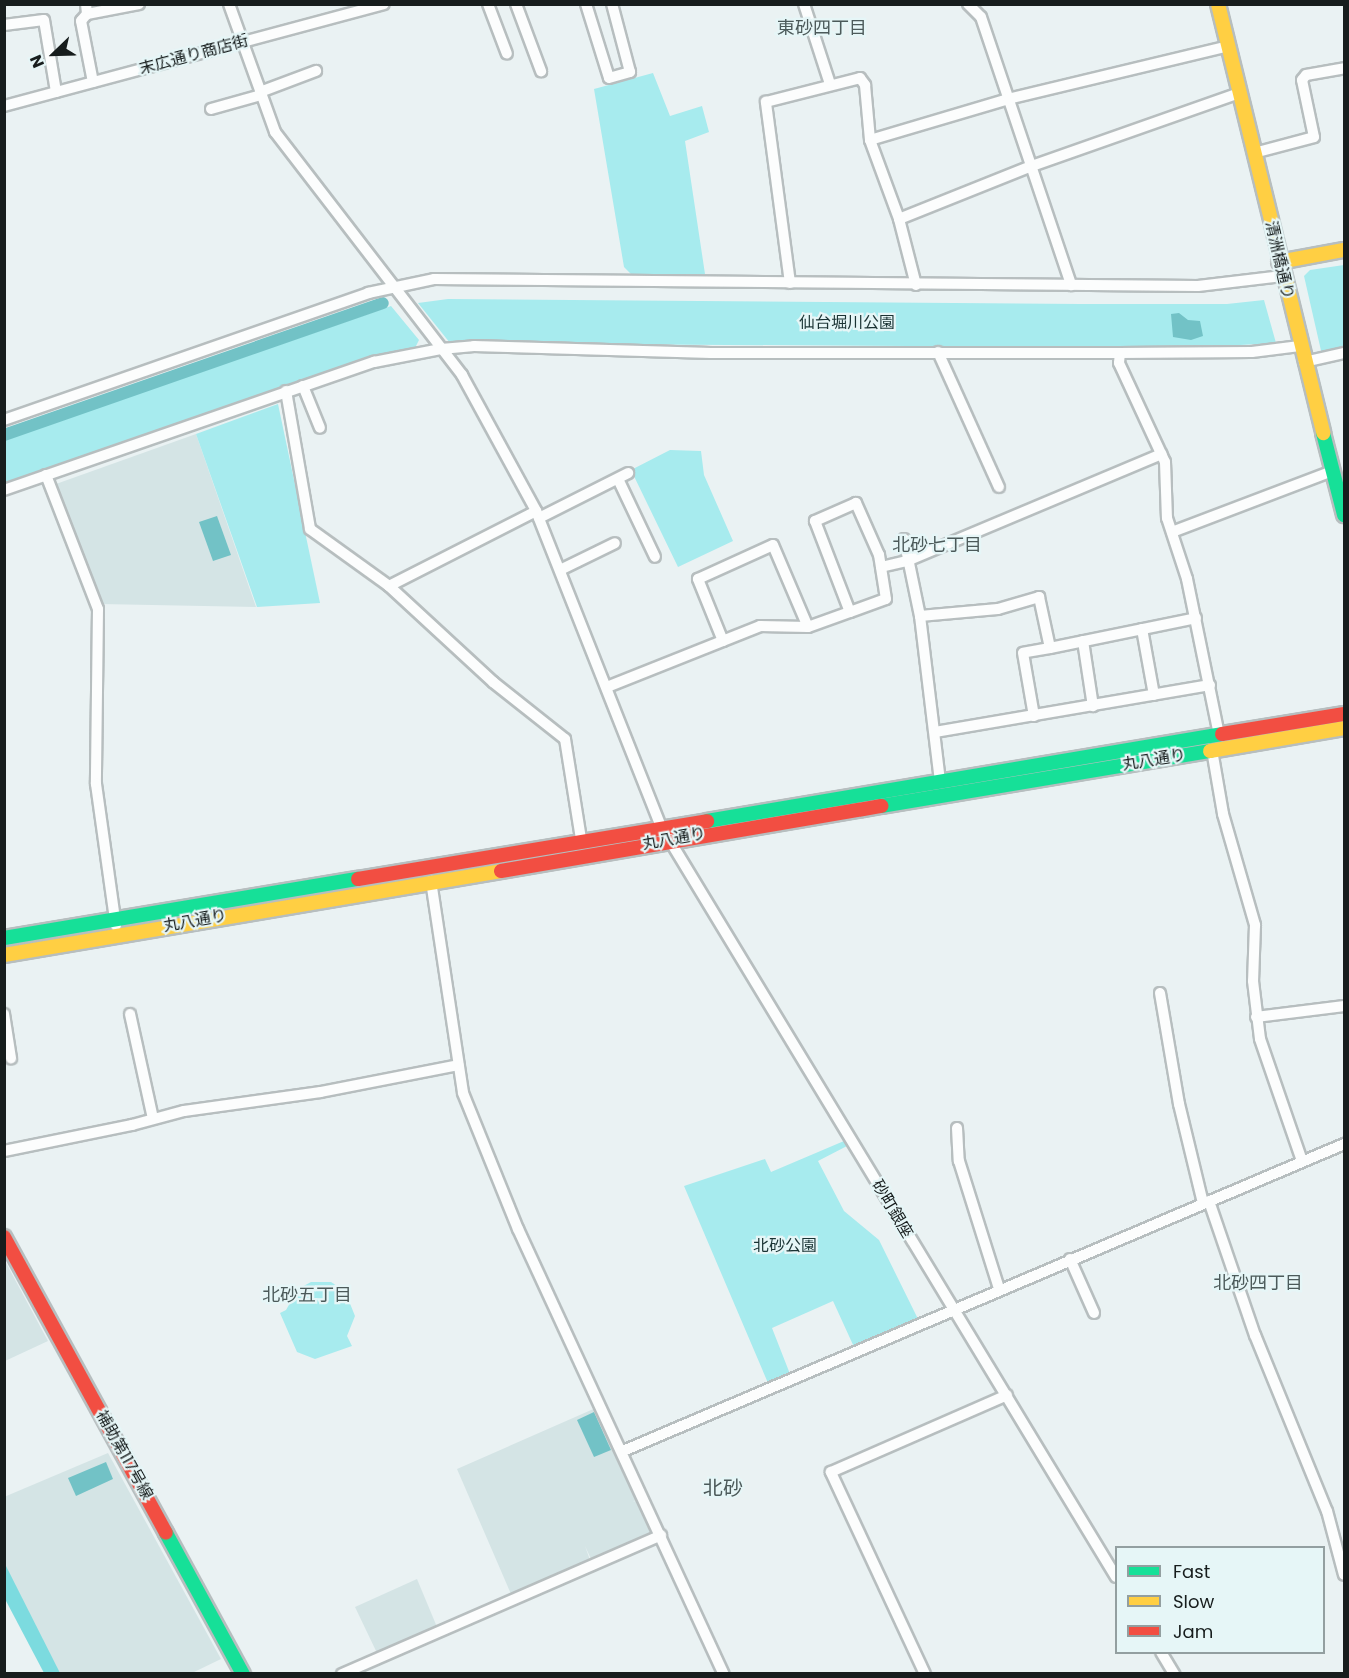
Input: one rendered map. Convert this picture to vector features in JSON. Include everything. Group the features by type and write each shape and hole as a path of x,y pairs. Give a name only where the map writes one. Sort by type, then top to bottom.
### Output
{"main road":[{"name":"清洲橋通り","path":"1218,4 1282,276 1344,509"},
{"path":"1279,262 1344,250"},
{"name":"丸八通り","path":"4,938 581,839 1344,714"},
{"name":"丸八通り","path":"4,955 670,840 1344,728"},
{"name":"補助第117号線","path":"4,1237 243,1674"}],"street":[{"path":"93,82 81,21 87,9 139,4"},
{"name":"砂町銀座","path":"229,4 275,132 441,349 484,411 538,514 661,826 1115,1575"},
{"name":"末広通り商店街","path":"4,106 384,4"},
{"path":"488,4 507,54"},
{"path":"516,4 541,71"},
{"path":"586,4 609,78 630,72 612,4"},
{"path":"804,4 830,84"},
{"path":"968,4 981,17 1029,167 1071,285"},
{"path":"4,25 44,20 56,92"},
{"path":"870,140 1008,99 1228,46"},
{"path":"1254,153 1314,137 1302,80 1306,75 1344,68"},
{"path":"211,109 261,93 316,71"},
{"path":"790,283 766,102 860,78 865,85 870,140 899,219 916,285"},
{"path":"899,219 1029,167 1239,93"},
{"path":"4,420 358,296 453,278 916,285 1198,286 1282,276"},
{"path":"4,490 374,362 441,349 474,346 711,353 1120,353 1252,352 1300,346"},
{"path":"938,352 999,487"},
{"path":"1120,353 1119,363 1165,462 1167,518 1196,618 1219,735"},
{"path":"1304,362 1344,353"},
{"path":"303,386 320,428"},
{"path":"286,392 310,529 389,586 493,682 565,739 581,839"},
{"path":"881,567 907,561 1161,454"},
{"path":"1172,532 1333,471"},
{"path":"46,475 98,609 96,784 117,935"},
{"path":"389,586 623,476 655,557"},
{"path":"607,687 760,626 808,627 850,612 886,599 881,567 856,503 815,521 850,612"},
{"path":"904,538 920,616 940,782"},
{"path":"560,570 615,543"},
{"path":"723,640 698,579 773,544 808,627"},
{"path":"920,616 998,609 1039,597 1050,648"},
{"path":"1034,716 1023,653 1196,618"},
{"path":"1142,629 1154,695"},
{"path":"1083,641 1093,706"},
{"path":"935,732 1210,685"},
{"path":"1212,750 1223,814 1255,925 1256,1017 1302,1161"},
{"path":"431,881 460,1058 458,1065 463,1093 518,1229 595,1399 604,1408 724,1674"},
{"path":"1160,993 1179,1104 1206,1202 1255,1335 1327,1511 1344,1575"},
{"path":"1256,1017 1344,1006"},
{"path":"130,1014 153,1119"},
{"path":"5,1018 11,1058"},
{"path":"4,1152 184,1110 321,1092 458,1065"},
{"path":"957,1128 959,1161 999,1289"},
{"path":"623,1451 954,1308 1344,1144"},
{"path":"1070,1259 1094,1313"},
{"path":"925,1674 831,1472 1006,1395"},
{"path":"342,1674 661,1535"},
{"path":"1162,1654 1174,1674"}],"shaded area":[{"path":"1179,313 1188,320 1200,321 1203,336 1191,340 1173,337 1171,314"},
{"path":"196,434 256,607 100,604 56,484"},
{"path":"217,516 231,555 213,561 199,522"},
{"path":"5,1261 48,1341 4,1361"},
{"path":"598,1407 637,1499 633,1502 638,1500 652,1533 591,1559 585,1546 590,1560 511,1594 457,1469"},
{"path":"594,1412 611,1450 594,1457 577,1420"},
{"path":"108,1453 221,1659 192,1673 59,1673 5,1571 4,1497"},
{"path":"106,1462 113,1479 76,1496 68,1478"},
{"path":"4,1564 60,1673 44,1673 5,1599"},
{"path":"417,1579 437,1627 377,1653 355,1607"}],"green space":[{"path":"653,73 670,116 702,106 709,132 685,141 705,274 633,276 624,267 594,89"},
{"path":"1344,265 1344,350 1322,355 1304,276 1310,270"},
{"name":"仙台堀川公園","path":"448,299 1081,304 1227,304 1264,300 1276,343 1186,348 450,343 418,303"},
{"path":"391,306 419,340 415,348 390,352 5,488 5,440"},
{"path":"278,404 320,603 257,607 196,434"},
{"path":"670,450 701,451 704,475 733,541 678,567 631,470"},
{"name":"北砂公園","path":"844,1141 847,1146 818,1161 844,1211 879,1240 918,1319 854,1347 833,1301 772,1328 790,1374 768,1383 684,1186 765,1159 771,1172"},
{"path":"311,1282 331,1282 345,1291 355,1316 347,1336 352,1346 315,1359 297,1352 280,1313 286,1310 298,1289"}],"waterway":[{"path":"4,435 383,303"}],"traffic: fast":[{"path":"1323,433 1344,515"},
{"path":"707,821 1222,734"},
{"path":"881,806 1210,751"},
{"path":"4,938 358,879"},
{"path":"166,1533 243,1674"}],"traffic: slow":[{"path":"1218,4 1323,433"},
{"path":"1279,262 1344,250"},
{"path":"1210,751 1344,728"},
{"path":"4,955 501,871"}],"traffic: jam":[{"path":"1222,734 1344,714"},
{"path":"501,871 881,806"},
{"path":"358,879 707,821"},
{"path":"4,1237 166,1533"}],"district":[{"name":"東砂四丁目","path":"822,28"},
{"name":"北砂七丁目","path":"937,545"},
{"name":"北砂四丁目","path":"1258,1283"},
{"name":"北砂五丁目","path":"307,1295"},
{"name":"北砂","path":"723,1488"}]}
